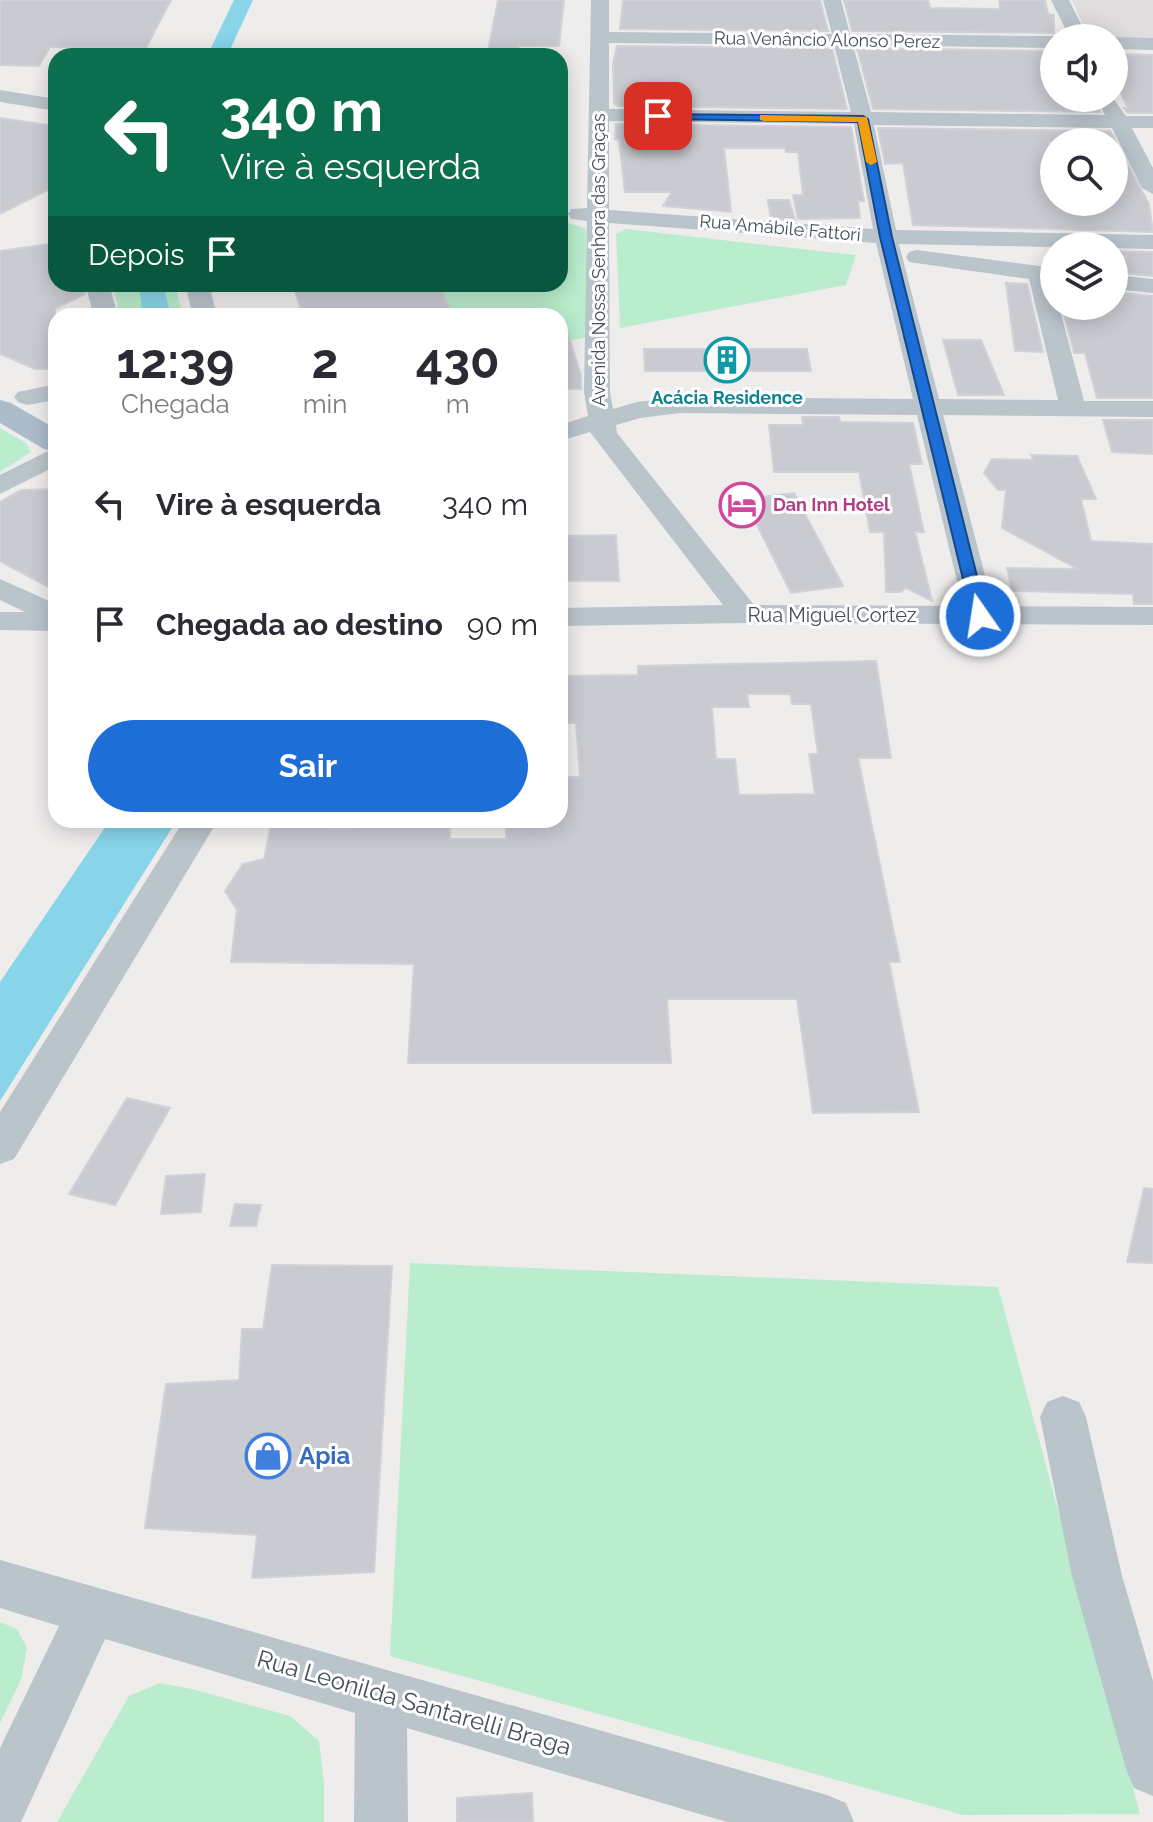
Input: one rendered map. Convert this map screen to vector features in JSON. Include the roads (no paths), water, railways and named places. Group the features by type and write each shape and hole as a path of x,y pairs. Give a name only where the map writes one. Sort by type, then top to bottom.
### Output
{"main road":[{"path":"21,396 48,407"},
{"path":"21,396 48,431"}],"street":[{"name":"Avenida Nossa Senhora das Graças","path":"600,0 599,115 584,215 600,422 604,434 745,614"},
{"path":"832,0 980,616"},
{"path":"1060,0 1072,24"},
{"name":"Rua Venâncio Alonso Perez","path":"599,37 1040,42"},
{"path":"1128,43 1153,44"},
{"path":"0,96 48,104"},
{"path":"1113,112 1153,188"},
{"path":"599,115 1153,122"},
{"path":"584,215 889,245 1040,273"},
{"name":"Rua Amábile Fattori","path":"889,245 1153,242"},
{"path":"1128,283 1153,286"},
{"path":"1056,320 1073,409"},
{"path":"568,431 637,410 680,405 1153,409"},
{"path":"0,486 48,459"},
{"path":"0,588 48,615"},
{"name":"Rua Miguel Cortez","path":"568,617 745,614 1153,616"},
{"path":"0,621 48,619"},
{"path":"0,1147 196,828"},
{"path":"1063,1417 1097,1576 1153,1769"},
{"name":"Rua Leonilda Santarelli Braga","path":"0,1584 804,1819"},
{"path":"0,1807 92,1611"},
{"path":"381,1693 381,1822"}],"water":[{"path":"234,0 253,0 231,48 211,48"},
{"path":"140,292 165,292 169,308 142,308"},
{"path":"105,828 172,828 0,1101 0,982"}],"place":[{"name":"Acácia Residence","path":"727,360"},
{"name":"Dan Inn Hotel","path":"742,505"},
{"name":"Apia","path":"268,1456"}]}
